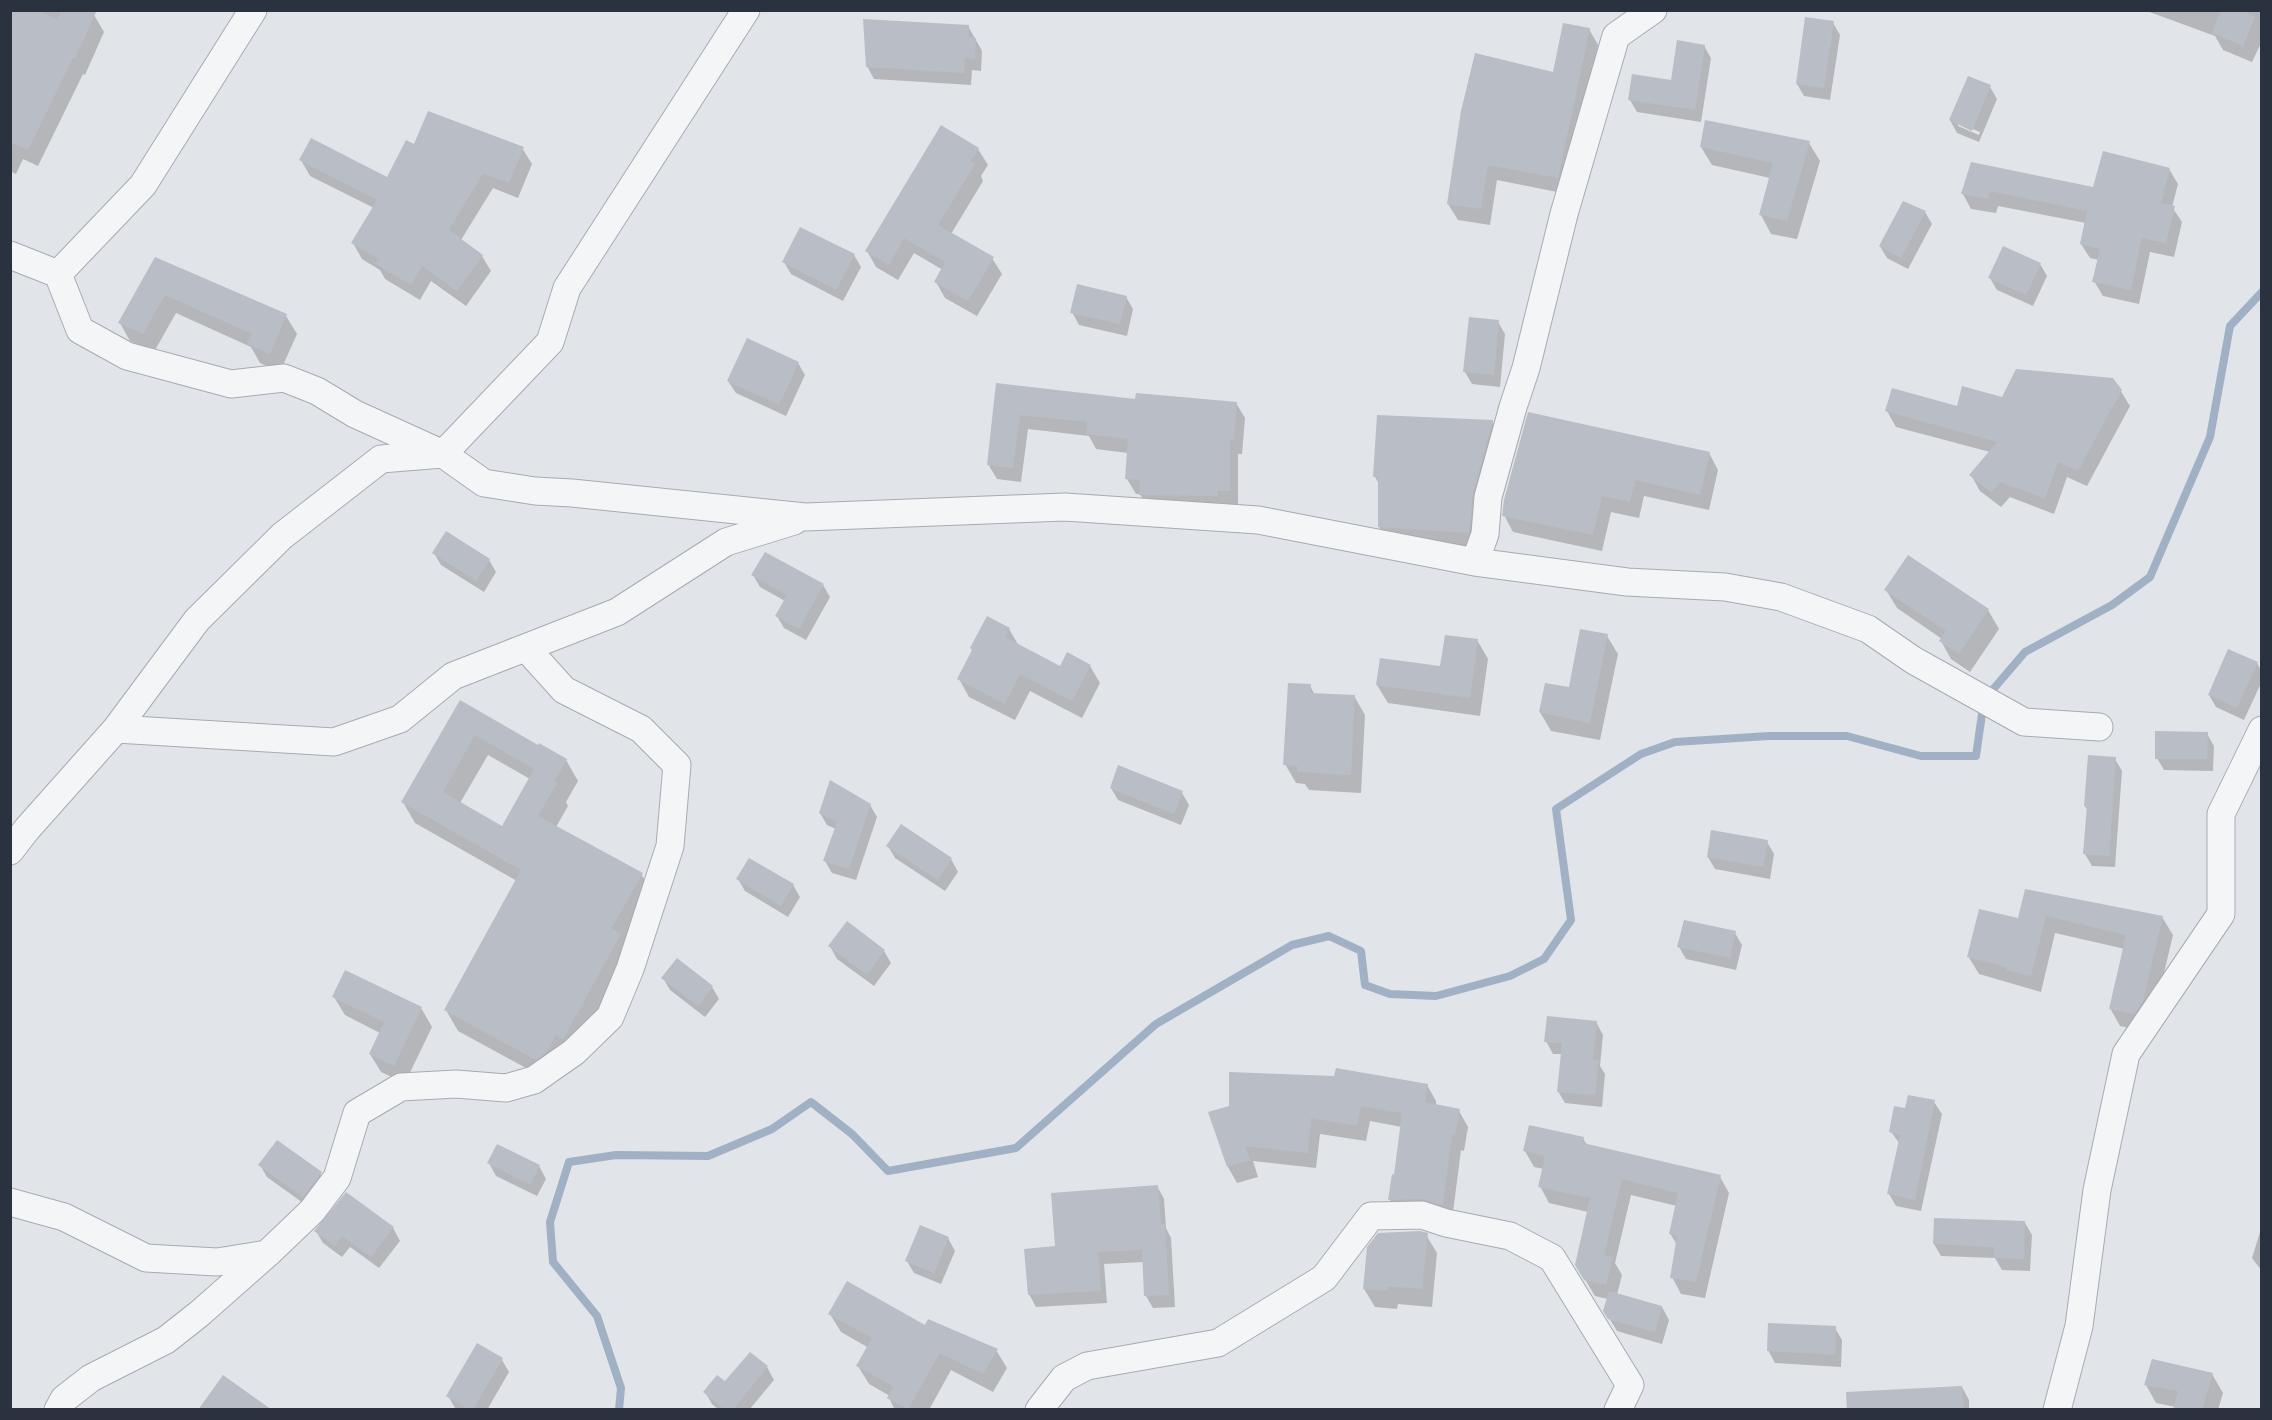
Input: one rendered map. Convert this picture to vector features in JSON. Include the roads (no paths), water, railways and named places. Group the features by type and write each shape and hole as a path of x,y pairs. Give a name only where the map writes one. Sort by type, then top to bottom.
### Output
{"street":[{"path":"58,274 142,185 253,10"},
{"path":"10,851 116,729 197,620 282,536 381,459 443,454 549,342 567,288 746,10"},
{"path":"1475,562 1485,534 1488,496 1526,368 1564,214 1616,36 1653,10"},
{"path":"10,255 58,274 80,330 127,356 231,384 284,378 317,391 356,414 443,454 484,483 535,491 805,517 1065,507 1258,520 1475,562 1627,582 1725,587 1781,597 1868,629 1913,660 2024,722 2100,728"},
{"path":"116,729 334,742 400,719 453,676 617,612 726,542 805,517"},
{"path":"58,1410 64,1399 91,1378 166,1340 267,1254 312,1211 337,1178 357,1113 401,1087 456,1084 506,1088 534,1080 574,1052 610,1017 630,969 670,846 676,765 641,729 564,690 527,649"},
{"path":"2057,1410 2079,1326 2097,1190 2126,1054 2221,914 2221,814 2262,730"},
{"path":"10,1203 64,1217 146,1258 218,1262 267,1254"},
{"path":"1039,1410 1064,1377 1088,1366 1218,1343 1324,1278 1371,1216 1422,1215 1446,1223 1510,1236 1552,1258 1630,1385 1618,1410"}],"waterway":[{"path":"619,1410 621,1388 597,1316 553,1262 550,1222 569,1162 616,1155 708,1156 772,1129 811,1102 852,1134 888,1171 1016,1148 1156,1024 1292,945 1329,936 1361,951 1365,985 1390,994 1436,996 1510,976 1544,959 1571,920 1556,809 1641,754 1675,742 1769,736 1847,736 1921,756 1976,756 1984,700 2025,652 2112,605 2150,577 2210,437 2230,326 2262,292"}]}
